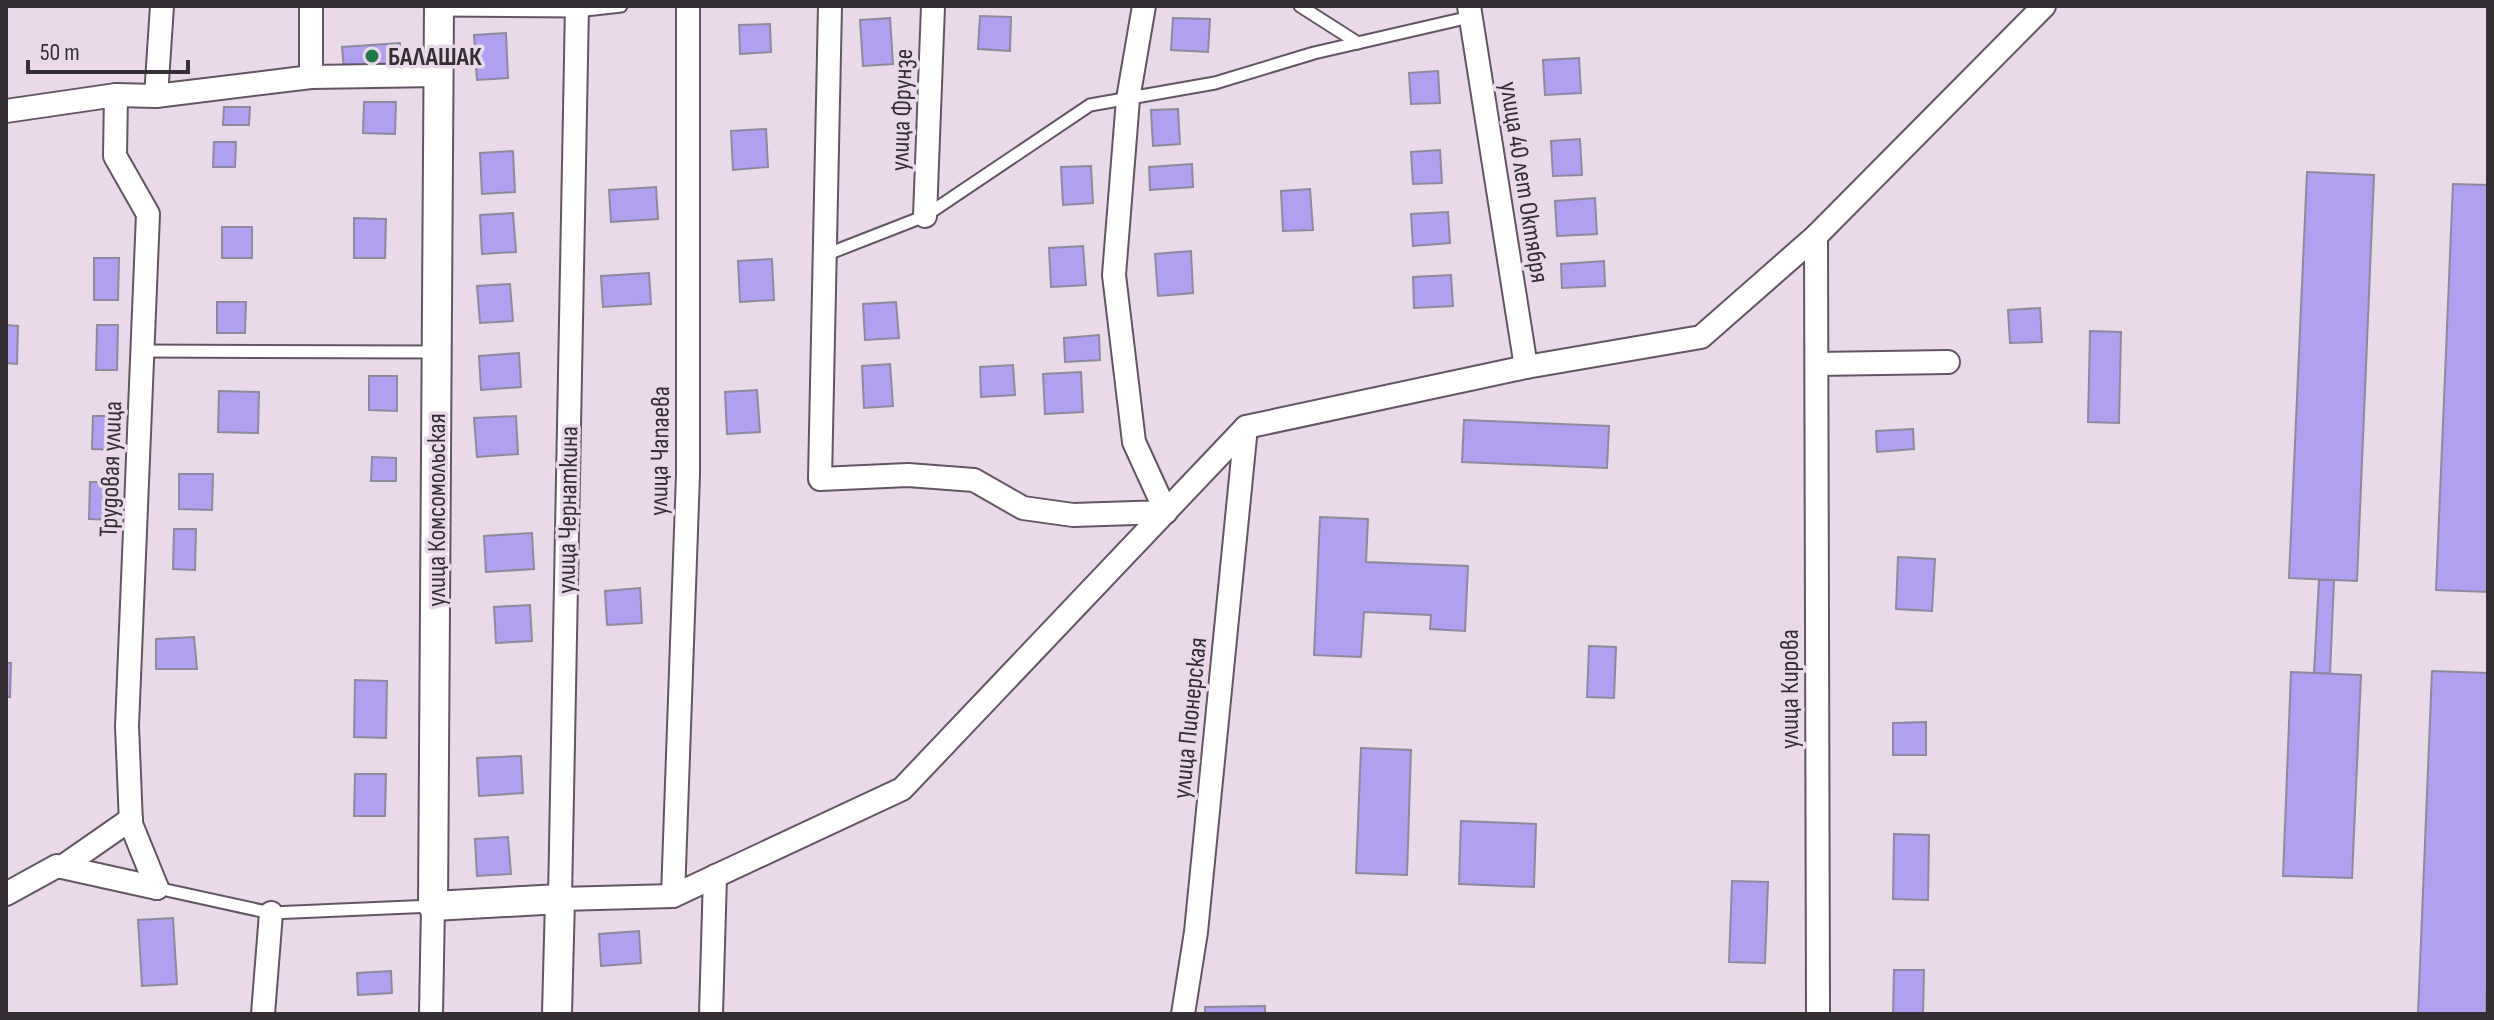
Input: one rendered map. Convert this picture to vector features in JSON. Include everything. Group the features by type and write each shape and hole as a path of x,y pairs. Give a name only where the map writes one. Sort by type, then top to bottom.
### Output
{"street":[{"path":"156,96 162,6"},
{"path":"311,6 311,77"},
{"name":"улица Чапаева","path":"673,896 688,474 688,6"},
{"path":"830,6 820,479 908,475 974,480 1023,508 1073,515 1166,512"},
{"name":"улица Фрунзе","path":"925,216 933,6"},
{"path":"1144,6 1128,99 1114,275 1134,442 1166,512"},
{"path":"433,906 673,896 902,789 1246,427 1526,367 1701,337 1816,236 2044,6"},
{"name":"улица Комсомольская","path":"431,1014 439,8"},
{"name":"улица Чернаткина","path":"557,1014 577,9"},
{"name":"улица 40 лет Октября","path":"1469,12 1526,367"},
{"path":"6,111 116,95 156,96 311,77 438,75"},
{"name":"Трудовая улица","path":"116,95 115,156 148,214 127,726 131,824 157,888"},
{"name":"улица Кирова","path":"1816,236 1818,1014"},
{"path":"1817,364 1948,362"},
{"name":"улица Пионерская","path":"1183,1014 1196,932 1246,427"},
{"path":"62,867 131,819"},
{"path":"6,894 57,866 157,888"},
{"path":"711,1014 715,876"},
{"path":"263,1014 271,913"}],"lane":[{"path":"439,8 577,9 621,6"},
{"path":"1300,6 1358,43"},
{"path":"825,255 925,216 1090,105 1215,83 1469,12"},
{"path":"143,351 437,352"},
{"path":"157,888 271,913 433,906"}],"building":[{"path":"980,16 1011,17 1010,51 978,49"},
{"path":"890,18 893,64 863,66 860,20"},
{"path":"1173,18 1210,19 1208,52 1171,50"},
{"path":"770,24 771,52 740,54 739,25"},
{"path":"506,33 508,78 477,80 474,35"},
{"name":"БАЛАШАК","path":"400,43 401,65 344,69 342,47"},
{"path":"1579,58 1581,93 1545,95 1543,60"},
{"path":"1438,71 1440,103 1411,104 1409,73"},
{"path":"364,102 396,102 395,134 363,133"},
{"path":"224,107 250,107 249,125 223,125"},
{"path":"1178,109 1180,144 1153,146 1151,110"},
{"path":"766,129 768,167 733,170 731,131"},
{"path":"1580,139 1582,175 1553,176 1551,141"},
{"path":"214,142 236,142 235,167 213,167"},
{"path":"1440,150 1442,183 1413,184 1411,152"},
{"path":"513,151 515,192 482,194 480,153"},
{"path":"1192,164 1193,187 1150,190 1149,167"},
{"path":"1091,166 1093,203 1063,205 1061,167"},
{"path":"2307,172 2374,175 2357,581 2289,578"},
{"path":"2453,184 2488,185 2488,592 2436,590"},
{"path":"656,187 658,219 611,222 609,190"},
{"path":"1310,189 1313,230 1283,231 1281,191"},
{"path":"1595,198 1597,234 1557,236 1555,201"},
{"path":"1448,212 1450,243 1413,246 1411,214"},
{"path":"513,213 516,252 482,254 480,215"},
{"path":"354,218 386,219 385,258 354,258"},
{"path":"222,227 252,227 252,258 222,258"},
{"path":"1083,246 1086,285 1051,287 1049,248"},
{"path":"1191,251 1193,293 1158,296 1155,254"},
{"path":"94,258 119,258 118,300 94,300"},
{"path":"772,259 774,300 740,302 738,261"},
{"path":"1604,261 1605,286 1562,288 1561,264"},
{"path":"649,273 651,304 603,307 601,276"},
{"path":"1451,275 1453,306 1414,308 1413,277"},
{"path":"510,284 513,321 480,323 477,286"},
{"path":"217,302 246,302 245,333 217,333"},
{"path":"896,302 899,338 865,340 863,304"},
{"path":"2040,308 2042,342 2010,343 2008,310"},
{"path":"6,325 18,326 17,364 6,363"},
{"path":"97,325 118,325 117,370 96,370"},
{"path":"2090,331 2121,332 2119,423 2088,422"},
{"path":"1099,335 1100,360 1065,362 1064,338"},
{"path":"519,353 521,387 481,390 479,356"},
{"path":"890,364 893,406 864,408 862,366"},
{"path":"1013,365 1015,395 981,397 980,367"},
{"path":"1081,372 1083,412 1045,414 1043,374"},
{"path":"369,376 397,376 397,411 369,410"},
{"path":"757,390 760,432 727,434 725,392"},
{"path":"219,391 259,392 258,433 218,432"},
{"path":"93,416 118,416 117,450 92,449"},
{"path":"516,416 518,454 477,457 474,418"},
{"path":"1464,420 1609,426 1607,468 1462,462"},
{"path":"1913,429 1914,449 1877,452 1876,431"},
{"path":"372,457 396,458 396,481 371,481"},
{"path":"179,474 213,474 212,510 179,509"},
{"path":"90,482 119,482 119,520 89,519"},
{"path":"1320,517 1368,519 1366,562 1468,566 1465,631 1430,629 1431,615 1364,612 1361,657 1314,655"},
{"path":"174,529 196,529 195,570 173,569"},
{"path":"532,533 534,569 486,572 484,536"},
{"path":"1898,557 1935,559 1932,611 1896,609"},
{"path":"2319,580 2334,580 2330,674 2314,673"},
{"path":"640,588 642,623 607,625 605,591"},
{"path":"530,605 532,641 496,643 494,607"},
{"path":"194,637 197,669 156,669 156,639"},
{"path":"1589,646 1616,647 1614,698 1587,697"},
{"path":"6,663 11,663 10,697 6,697"},
{"path":"2432,671 2488,673 2486,1014 2418,1014"},
{"path":"2291,672 2361,675 2352,878 2283,876"},
{"path":"355,680 387,681 386,738 354,737"},
{"path":"1926,722 1926,755 1893,755 1893,723"},
{"path":"1361,748 1411,750 1407,875 1356,873"},
{"path":"521,756 523,793 479,796 477,758"},
{"path":"355,774 386,774 385,816 354,816"},
{"path":"1461,821 1536,824 1534,887 1459,884"},
{"path":"1894,834 1929,835 1928,900 1893,899"},
{"path":"508,837 511,874 477,876 475,839"},
{"path":"1732,881 1768,882 1765,963 1729,962"},
{"path":"173,918 177,984 142,986 138,920"},
{"path":"639,931 641,963 601,966 599,934"},
{"path":"1894,970 1924,970 1923,1014 1893,1014"},
{"path":"391,971 392,993 358,995 357,973"},
{"path":"1265,1006 1265,1014 1205,1014 1205,1007"}],"place":[{"name":"БАЛАШАК","path":"372,56"}]}
